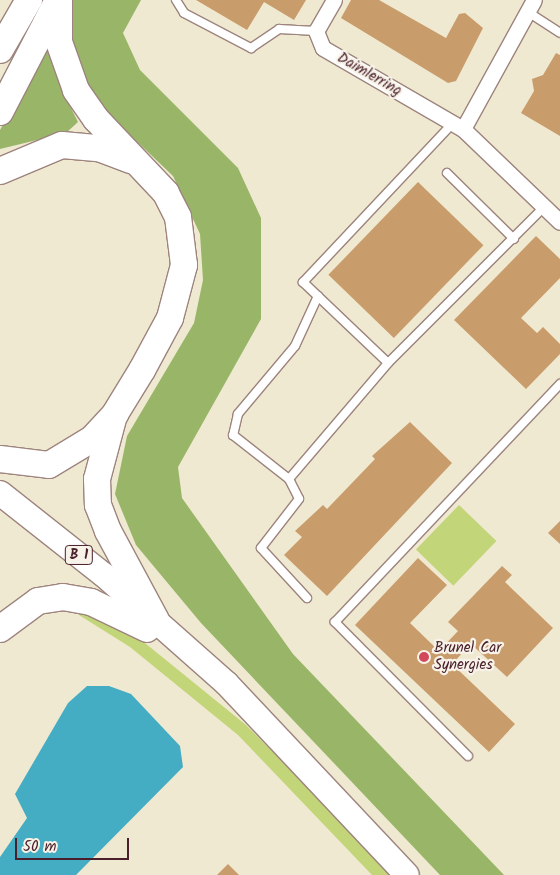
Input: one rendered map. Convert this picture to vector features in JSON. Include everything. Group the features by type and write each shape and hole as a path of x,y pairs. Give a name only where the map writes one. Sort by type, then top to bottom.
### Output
{"highway":[{"path":"0,50 29,0"},
{"path":"0,112 58,0"},
{"path":"58,0 59,42 76,90 96,119 145,167 166,193 178,217 184,265 170,318 115,414 97,479 98,505 108,531 152,625"},
{"path":"0,171 62,145 99,148 145,167"},
{"path":"0,460 22,464 55,462 80,450 115,414"},
{"path":"0,629 38,601 63,597 91,602 152,625"}],"main road":[{"name":"B 1","path":"0,493 152,625 304,765 407,875"},
{"name":"B 1","path":"0,512 152,625"}],"street":[{"path":"316,31 334,0"},
{"path":"458,126 531,6"},
{"name":"Daimlerring","path":"316,31 323,48 458,126 560,222"}],"lane":[{"path":"176,0 184,13 251,48 280,30 316,31"},
{"path":"531,6 560,33"},
{"path":"388,363 303,282 458,126"},
{"path":"447,173 514,239"},
{"path":"289,479 388,363 544,207"},
{"path":"307,598 261,548 299,499 289,479 233,434 238,414 295,346 318,296"},
{"path":"468,756 335,622 560,384"}],"green space":[{"path":"70,0 141,0 123,33 140,70 238,168 261,218 261,319 178,467 182,498 293,654 504,875 440,875 201,623 136,545 115,494 127,436 194,323 203,280 200,234 173,176 105,111 81,76 68,40"},
{"path":"52,34 65,96 78,122 66,133 0,149 0,130"},
{"path":"459,505 496,541 453,586 416,550"},
{"path":"77,606 124,626 246,725 396,875 372,875 238,735 130,647 79,615"}],"water":[{"path":"87,686 109,686 131,694 180,746 183,767 76,875 0,875 0,857 27,818 15,794 68,703"}],"building":[{"path":"196,0 306,0 294,20 264,2 247,30"},
{"path":"351,0 379,0 446,38 459,14 465,13 483,28 456,81 448,83 341,18"},
{"path":"556,53 560,55 560,136 521,113 534,91 532,79 543,75"},
{"path":"418,182 483,245 394,338 328,275"},
{"path":"536,236 560,259 560,278 521,318 537,333 543,327 560,344 560,354 526,389 454,320"},
{"path":"410,422 452,463 327,596 284,555 302,537 295,531 323,505 327,509 375,459 372,456"},
{"path":"560,521 560,544 548,533"},
{"name":"Brunel Car Synergies","path":"418,558 447,585 410,623 439,651 458,631 448,622 502,566 512,575 505,582 553,628 507,677 471,644 452,664 515,724 489,752 355,625"},
{"path":"228,864 239,875 217,875"}],"place":[{"name":"Brunel Car Synergies","path":"424,657"}]}
